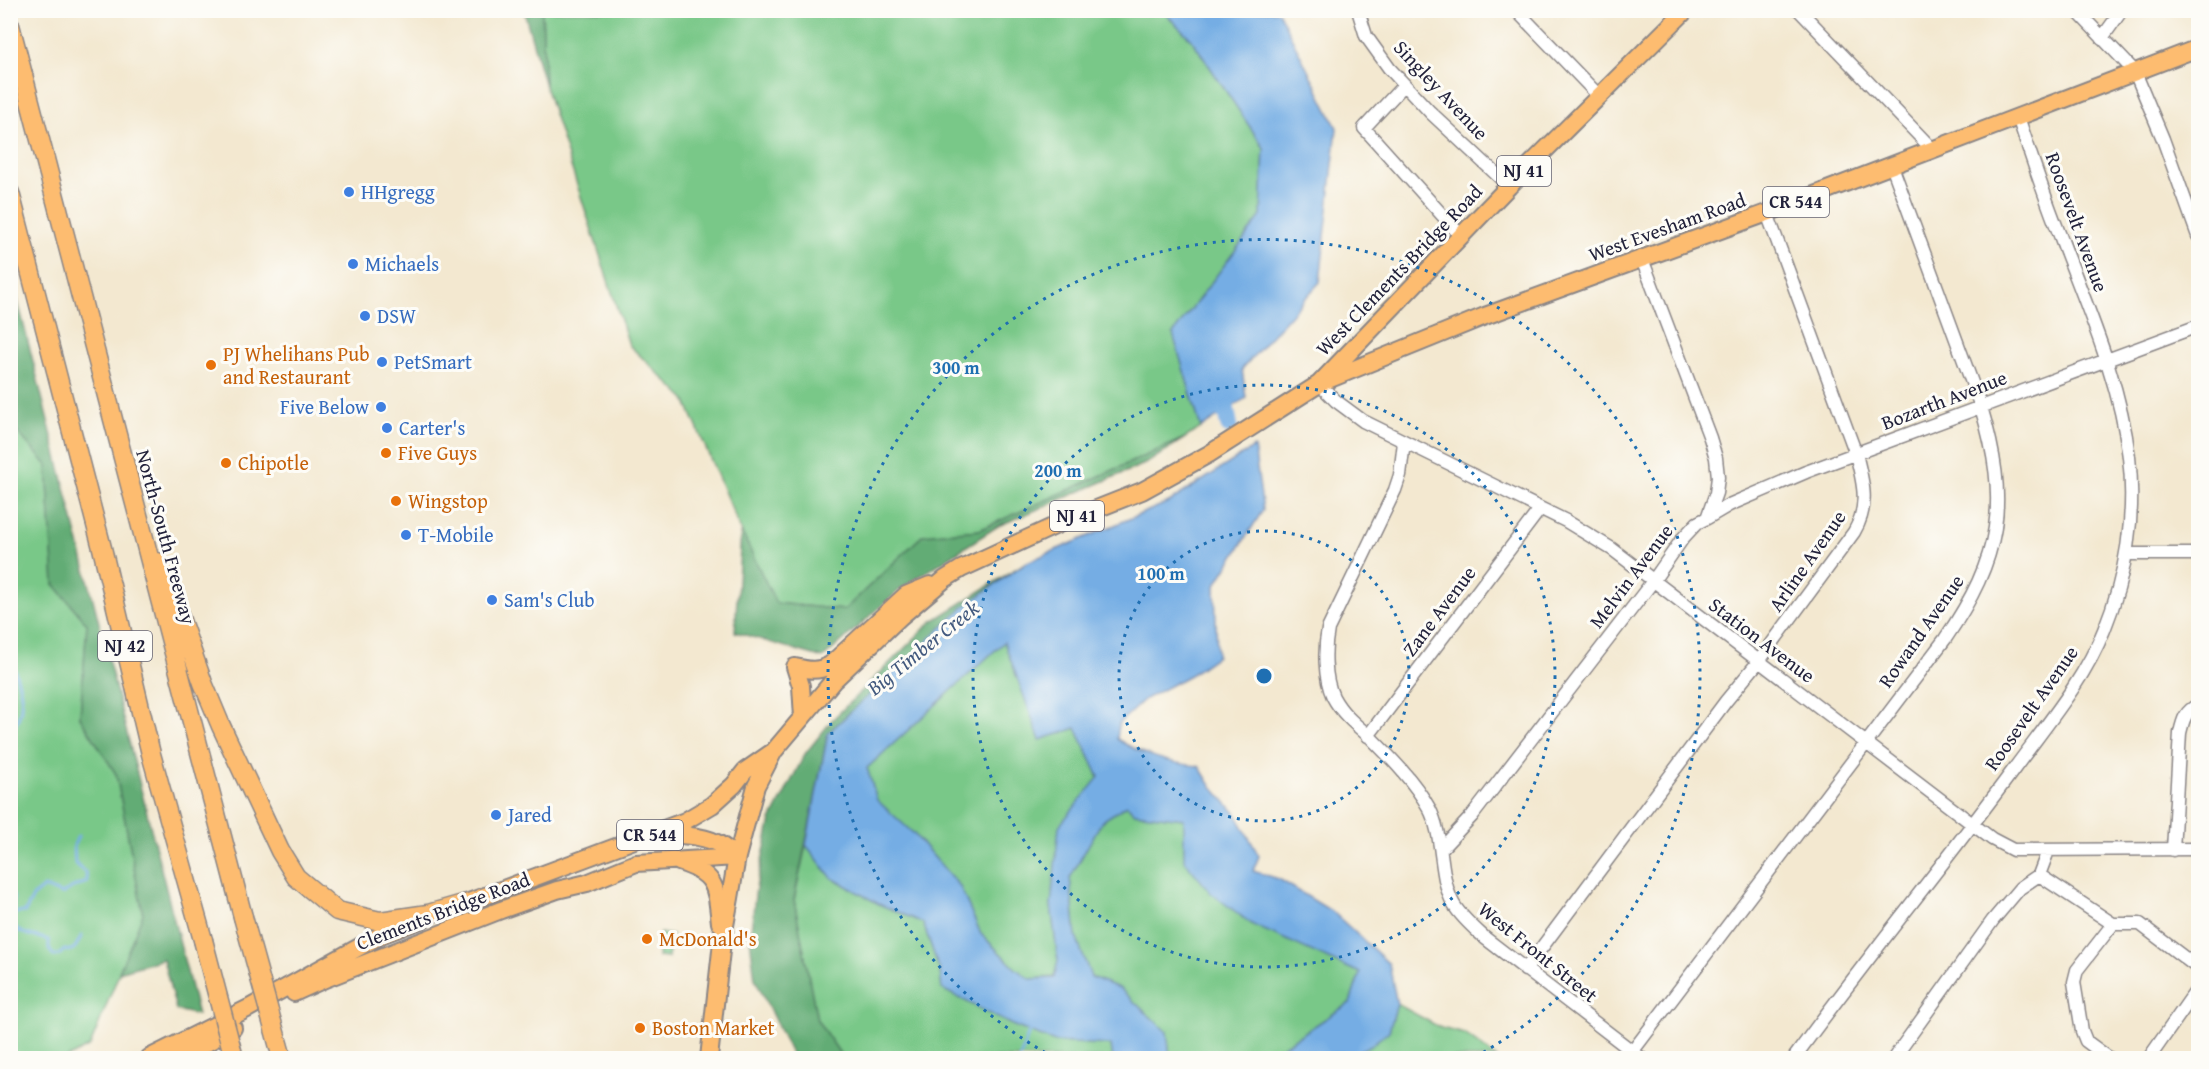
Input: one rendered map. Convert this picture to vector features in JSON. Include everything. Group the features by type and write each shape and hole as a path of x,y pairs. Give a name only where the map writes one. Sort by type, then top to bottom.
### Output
{"highway":[{"name":"North-South Freeway","path":"10,25 143,538 282,1059"},
{"name":"NJ 42","path":"10,193 102,548 152,754 234,1059"},
{"path":"143,538 165,575 203,683 231,749 280,851 296,877 337,910 380,921 428,914 463,904"}],"main road":[{"name":"West Clements Bridge Road","path":"1261,419 1319,384 1509,186 1686,10"},
{"name":"West Evesham Road","path":"1319,384 1485,315 1767,213 2199,48"},
{"path":"1366,335 1365,342 1371,351 1393,353"},
{"name":"Clements Bridge Road","path":"737,857 756,786 774,751 833,681 900,617 945,579 961,569 1061,522 1142,491 1209,454 1261,419"},
{"path":"803,717 801,686 795,667 822,670 906,595 945,579"},
{"name":"Clements Bridge Road","path":"149,1059 249,1008 381,935 685,820 712,805 734,785 745,771 774,751"},
{"name":"Clements Bridge Road","path":"639,839 670,835 693,837 716,842 737,857"},
{"name":"Clements Bridge Road","path":"180,1059 300,990 501,910 557,890 587,883 636,863 737,857"},
{"name":"NJ 41","path":"710,1059 722,942 737,857"},
{"path":"672,860 695,867 706,874 716,891 722,942"}],"street":[{"name":"Singley Avenue","path":"1358,10 1366,36 1389,69 1509,186"},
{"path":"1516,10 1599,96"},
{"path":"1799,10 1933,150"},
{"path":"2076,10 2134,72 2163,140 2199,236"},
{"path":"2102,38 2122,10"},
{"path":"1404,85 1364,128 1461,236"},
{"name":"Roosevelt Avenue","path":"1794,1059 1836,1000 1973,824 2069,693 2092,656 2104,631 2115,600 2126,554 2132,484 2121,409 2106,360 2018,117"},
{"name":"Rowand Avenue","path":"1637,1055 1865,742 1951,629 1964,610 1984,571 1995,537 1998,493 1990,437 1892,166"},
{"name":"Arline Avenue","path":"1525,970 1726,701 1759,661 1860,522 1864,512 1863,483 1856,454 1767,213"},
{"path":"1642,259 1716,458 1718,477 1716,493 1707,518"},
{"name":"Bozarth Avenue","path":"1707,518 1729,505 1856,454 2199,326"},
{"name":"Station Avenue","path":"1319,384 1336,401 1363,421 1566,521 1612,549 1992,839 2013,850 2199,849"},
{"name":"West Front Street","path":"1404,442 1400,475 1395,490 1328,629 1326,642 1328,678 1332,694 1346,716 1395,763 1428,807 1436,822 1447,886 1453,904 1465,920 1525,970 1637,1055"},
{"name":"Zane Avenue","path":"1368,736 1540,509"},
{"name":"Melvin Avenue","path":"1442,848 1472,816 1653,581 1683,537 1697,523 1707,518"},
{"path":"2126,554 2199,554"},
{"path":"2173,850 2180,733 2183,718 2188,711 2199,705"},
{"path":"1897,1057 1993,920 2020,888 2039,875 2048,851"},
{"path":"2039,875 2113,924 2140,924 2199,968"},
{"path":"2109,1059 2086,1041 2082,1031 2074,982 2077,970 2113,924"},
{"path":"2150,1057 2199,988"}],"green space":[{"path":"524,11 542,11 545,86"},
{"path":"542,11 1163,11 1192,40 1264,148 1261,216 1173,334 1201,428 1185,438 979,530 923,535 844,610 775,603 741,531 685,399 629,345 545,86"},
{"path":"10,270 198,1015 176,1010 163,959 119,972 143,914 116,774 80,717 87,624 54,584 47,465 13,427 10,412"},
{"path":"10,412 13,427 47,465 54,584 87,624 80,717 116,774 143,914 90,1046 67,1058 11,1058"},
{"path":"1185,438 1147,463 998,526 903,587 823,658 735,632 741,531 776,603 844,610 923,535 979,530"},
{"path":"1025,563 964,607 828,733 794,900 817,1020 843,1058 793,1058 755,979 750,939 756,887 771,820 805,754 832,720 931,622"},
{"path":"1004,642 1040,739 1076,728 1099,777 1086,794 1051,905 1058,961 1054,977 1030,979 1015,968 981,934 960,887 914,834 877,801 867,768"},
{"path":"1127,805 1135,813 1185,819 1270,931 1360,973 1350,1003 1265,1058 1170,1058 1167,1032 1119,988 1091,977 1076,937 1070,878 1102,821"},
{"path":"806,845 832,878 879,904 923,923 940,971 942,989 1012,1025 1055,1042 1111,1045 1113,1058 843,1058 817,1020 794,900"},
{"path":"660,933 672,935 668,958 658,957"},
{"path":"1397,1004 1441,1028 1465,1034 1497,1058 1309,1058 1355,1053 1389,1031"}],"water":[{"path":"1163,11 1278,11 1337,128 1320,282 1242,369 1246,398 1201,428 1173,334 1261,216 1264,148 1192,40"},
{"path":"1254,447 1263,510 1215,586 1217,656 1190,675 1145,699 1119,723 1117,739 1156,757 1199,766 1210,784 1236,814 1259,856 1253,871 1279,879 1333,912 1389,964 1397,1004 1389,1031 1371,1045 1355,1053 1309,1058 1265,1058 1350,1003 1360,973 1253,925 1211,893 1184,860 1184,819 1135,813 1127,805 1102,821 1070,878 1076,937 1091,977 1119,988 1167,1032 1170,1058 1113,1058 1111,1045 1055,1042 1012,1025 942,989 940,971 923,923 879,904 832,878 806,845 828,733 964,607 1025,563 1169,502","holes":["1004,642 1040,740 1076,728 1099,777 1059,826 1051,905 1058,961 1054,978 1030,979 1015,968 981,934 960,887 914,834 877,800 867,768"]}],"waterway":[{"name":"Big Timber Creek","path":"1222,389 1229,425"},
{"path":"10,659 21,697 20,715 10,733"},
{"path":"12,913 25,912 34,895 44,887 62,894 87,882 86,873 75,863 74,845 78,836"},
{"path":"10,893 13,896 13,918 17,929 49,940 49,949 54,956 64,950 74,949 82,935"},
{"path":"1020,1058 1030,1029"},
{"path":"10,1040 14,1031"}],"place":[{"name":"HHgregg","path":"349,192"},
{"name":"Michaels","path":"353,264"},
{"name":"DSW","path":"365,316"},
{"name":"PetSmart","path":"382,362"},
{"name":"PJ Whelihans Pub and Restaurant","path":"211,365"},
{"name":"Five Below","path":"381,407"},
{"name":"Carter's","path":"387,428"},
{"name":"Five Guys","path":"386,453"},
{"name":"Chipotle","path":"226,463"},
{"name":"Wingstop","path":"396,501"},
{"name":"T-Mobile","path":"406,535"},
{"name":"Sam's Club","path":"492,600"},
{"name":"Jared","path":"496,815"},
{"name":"McDonald's","path":"647,939"},
{"name":"Boston Market","path":"640,1028"}]}
